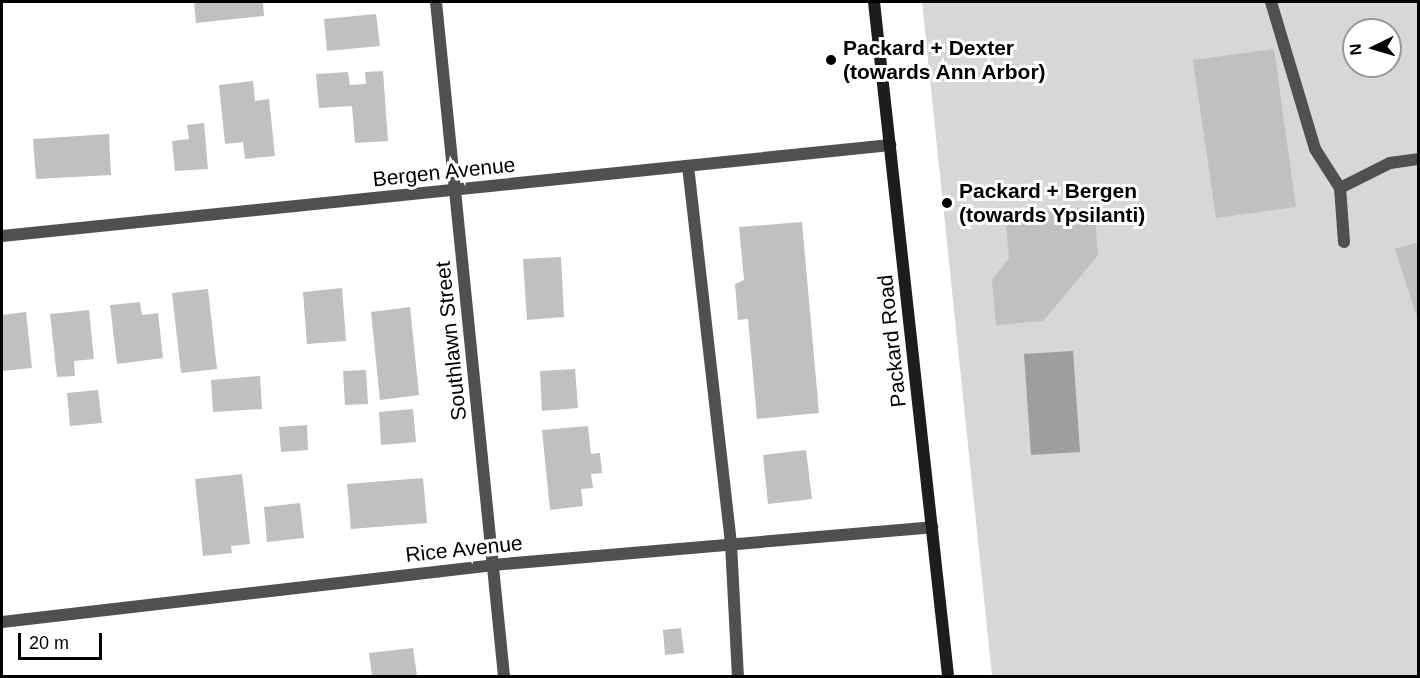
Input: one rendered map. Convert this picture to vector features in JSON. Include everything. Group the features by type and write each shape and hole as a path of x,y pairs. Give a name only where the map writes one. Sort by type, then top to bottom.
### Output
{"main road":[{"name":"Packard Road","path":"874,2 948,676"}],"street":[{"name":"Southlawn Street","path":"436,2 504,676"},
{"path":"1271,2 1315,149 1340,188 1344,242"},
{"name":"Bergen Avenue","path":"2,236 890,145"},
{"path":"1340,188 1390,163 1419,159"},
{"path":"688,166 731,544 738,676"},
{"name":"Rice Avenue","path":"2,622 492,565 932,527"}],"shaded area":[{"path":"922,2 1418,2 1418,676 992,676"},
{"path":"1073,351 1080,452 1031,455 1024,354"}],"building":[{"path":"194,2 263,2 264,16 196,23"},
{"path":"376,14 380,46 327,51 324,19"},
{"path":"1274,49 1296,207 1216,218 1193,60"},
{"path":"383,71 388,141 355,143 352,106 319,108 316,74 348,72 350,85 366,84 365,72"},
{"path":"253,81 255,101 269,99 275,156 245,159 243,142 225,144 219,85"},
{"path":"204,123 208,169 175,171 172,141 189,139 187,125"},
{"path":"109,134 111,175 36,179 33,139"},
{"path":"1094,207 1098,255 1075,283 1043,321 996,325 992,280 1009,258 1005,215"},
{"path":"802,222 819,413 757,419 748,319 738,320 735,284 744,280 739,227"},
{"path":"1418,242 1418,321 1395,249"},
{"path":"561,257 564,317 527,320 523,259"},
{"path":"342,288 346,341 307,344 303,292"},
{"path":"208,289 217,369 181,373 172,293"},
{"path":"140,302 142,315 158,313 163,358 117,364 110,305"},
{"path":"410,307 419,395 380,400 371,312"},
{"path":"89,310 94,359 74,361 75,376 57,377 50,314"},
{"path":"26,312 32,368 2,371 2,315"},
{"path":"575,369 578,408 542,411 540,371"},
{"path":"366,370 368,404 345,405 343,371"},
{"path":"260,376 262,409 213,412 211,380"},
{"path":"98,390 102,423 70,426 67,393"},
{"path":"413,409 416,442 381,445 379,412"},
{"path":"307,425 308,450 281,452 279,427"},
{"path":"588,426 591,454 600,453 602,473 591,474 593,488 581,489 583,506 550,510 542,430"},
{"path":"806,450 812,499 768,504 763,455"},
{"path":"242,474 250,544 231,546 232,553 203,556 195,479"},
{"path":"423,478 427,523 351,529 347,484"},
{"path":"300,503 304,538 267,542 264,507"},
{"path":"681,628 684,653 665,655 663,630"},
{"path":"413,648 417,676 372,676 369,653"}],"place":[{"name":"Packard + Dexter (towards Ann Arbor)","path":"831,60"},
{"name":"Packard + Bergen (towards Ypsilanti)","path":"947,203"}]}
